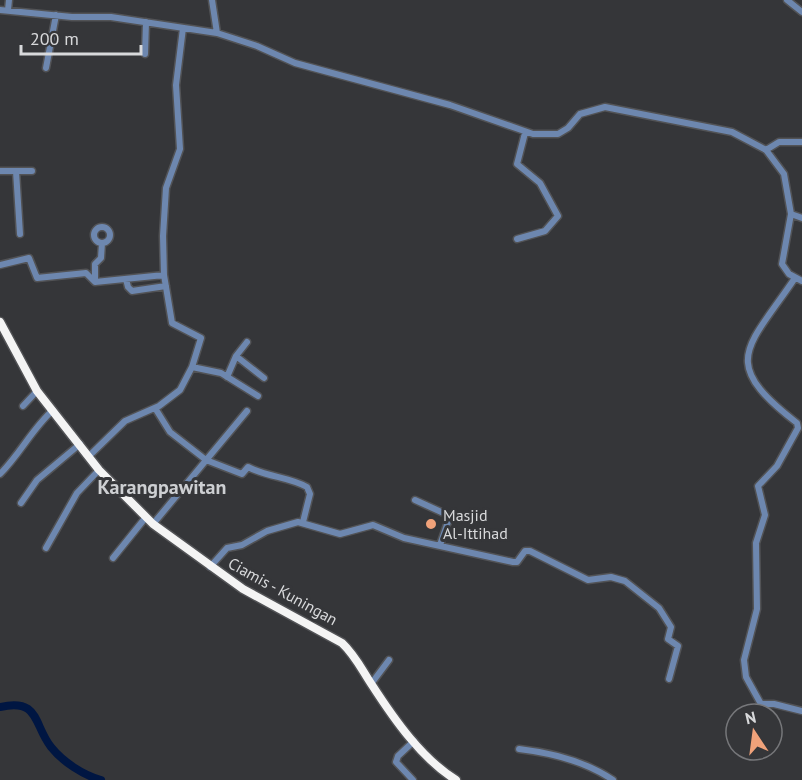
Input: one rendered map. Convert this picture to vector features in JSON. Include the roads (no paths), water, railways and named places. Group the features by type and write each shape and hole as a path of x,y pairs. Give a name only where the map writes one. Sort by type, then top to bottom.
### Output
{"highway":[{"name":"Ciamis - Kuningan","path":"0,322 38,391 99,470 153,524 210,567 243,590 339,640 355,656 371,684 414,741 437,766 456,780"}],"street":[{"path":"8,10 9,0"},
{"path":"212,0 217,33"},
{"path":"787,0 802,12"},
{"path":"0,10 105,17 217,33 257,46 295,63 450,105 525,133 558,134 584,112 611,108 723,129 747,138 766,150 784,174 791,214 782,262 783,267 802,281"},
{"path":"46,68 56,15"},
{"path":"145,54 146,22"},
{"path":"88,457 125,421 154,408 180,390 192,367 201,338 172,323 164,275 165,194 180,149 176,85 183,28"},
{"path":"517,239 545,231 558,216 540,183 517,164 525,133"},
{"path":"766,150 774,143 802,142"},
{"path":"0,171 32,171"},
{"path":"16,171 20,234"},
{"path":"791,214 802,218"},
{"path":"95,282 95,264 101,258 102,243"},
{"path":"0,265 29,258 33,274 37,278 86,273 95,282"},
{"path":"95,282 164,275"},
{"path":"760,702 746,677 744,660 758,609 756,543 765,515 758,486 781,461 798,426 762,394 748,371 746,359 758,333 795,278"},
{"path":"126,279 132,291 166,286"},
{"path":"227,377 236,356 248,342"},
{"path":"236,356 264,378"},
{"path":"192,367 227,377 258,396"},
{"path":"22,406 38,391"},
{"path":"154,408 170,432 206,460 242,474 249,468 260,474 291,479 307,487 310,494 303,522"},
{"path":"0,474 34,427 53,410"},
{"path":"153,524 247,411"},
{"path":"21,503 38,480 80,444"},
{"path":"45,548 77,494 99,470"},
{"path":"415,500 450,515 440,545"},
{"path":"113,558 146,517"},
{"path":"210,567 227,548 242,545 280,526 303,522 340,534 373,525 404,538 513,562 517,562 525,551 530,551 588,580 616,578 632,585 661,611 671,629 668,639 678,645 669,679"},
{"path":"371,684 389,660"},
{"path":"784,706 802,711"},
{"path":"413,780 396,762 398,756 414,741"},
{"path":"519,749 554,753 588,766 613,780"}],"waterway":[{"path":"0,707 13,705 29,710 34,715 45,738 61,758 87,775 101,780"}],"place":[{"name":"Masjid Al-Ittihad","path":"431,524"}],"district":[{"name":"Karangpawitan","path":"162,487"}]}
